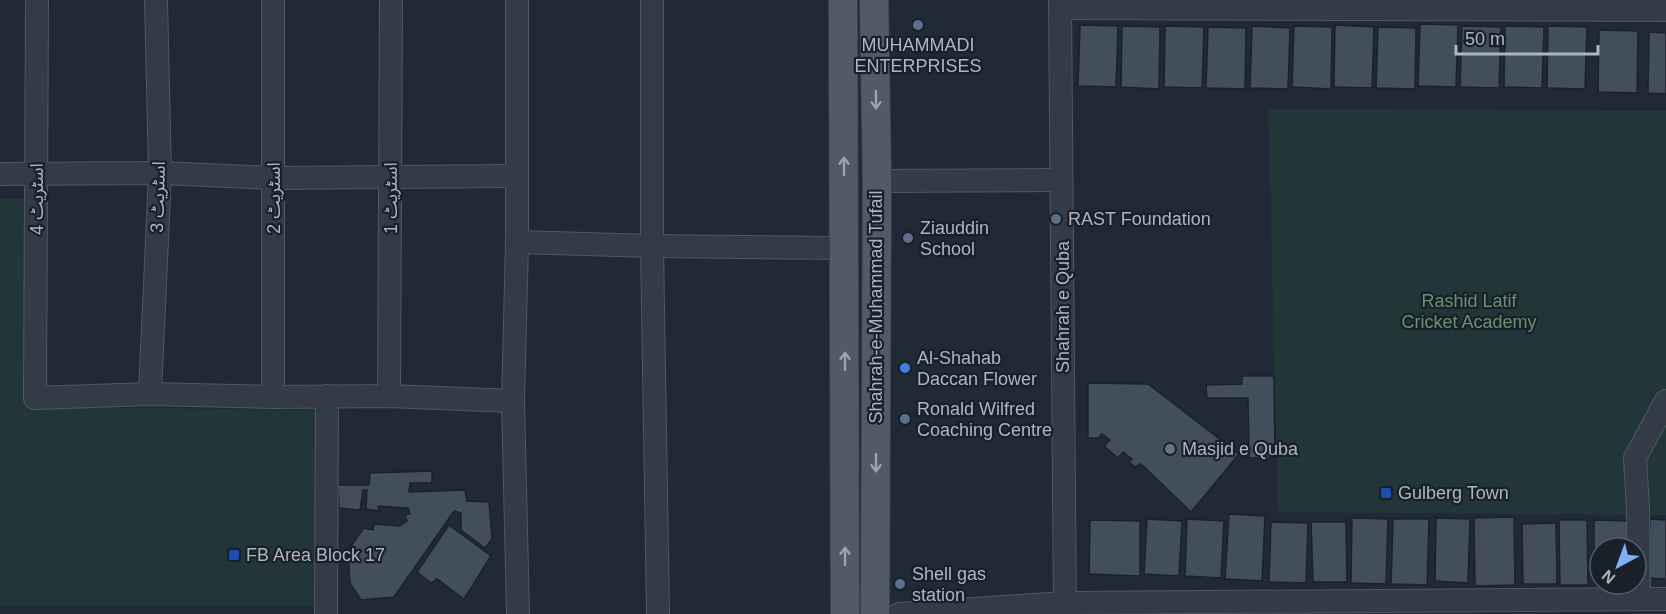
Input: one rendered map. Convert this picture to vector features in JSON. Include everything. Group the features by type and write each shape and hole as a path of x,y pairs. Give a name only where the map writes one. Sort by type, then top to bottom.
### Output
{"main road":[{"name":"Shahrah-e-Muhammad Tufail","path":"843,0 845,614"},
{"name":"Shahrah-e-Muhammad Tufail","path":"874,0 877,181 875,614"}],"street":[{"name":"اسٹریٹ 4","path":"37,0 35,398 150,394"},
{"name":"اسٹریٹ 3","path":"150,394 160,173 156,0"},
{"name":"اسٹریٹ 2","path":"273,0 273,396"},
{"name":"اسٹریٹ 1","path":"390,396 391,0"},
{"path":"517,0 517,243 513,400 518,614"},
{"path":"652,0 652,246 658,614"},
{"path":"1060,4 1666,10"},
{"name":"Shahrah e Quba","path":"1060,4 1065,609"},
{"path":"0,174 160,173 274,178 517,176"},
{"path":"877,181 1062,180"},
{"path":"517,243 845,248"},
{"path":"150,394 390,396 513,400"},
{"path":"326,614 327,396"},
{"path":"1635,604 1638,508 1635,458 1666,401"},
{"path":"899,614 1065,609 1635,604 1666,598"}],"green space":[{"name":"Rashid Latif Cricket Academy","path":"1268,109 1666,111 1666,515 1278,512"},
{"path":"0,199 28,199 31,407 319,410 318,606 0,606"}],"building":[{"path":"1420,24 1458,25 1456,87 1418,86"},
{"path":"1080,25 1118,26 1116,87 1078,86"},
{"path":"1335,25 1374,27 1372,88 1334,87"},
{"path":"1122,26 1160,27 1159,89 1121,87"},
{"path":"1165,26 1204,27 1202,88 1164,87"},
{"path":"1252,26 1290,28 1288,89 1250,88"},
{"path":"1294,26 1332,27 1331,89 1292,87"},
{"path":"1462,26 1501,27 1499,88 1460,87"},
{"path":"1505,26 1544,27 1542,88 1504,87"},
{"path":"1548,26 1587,27 1585,89 1547,88"},
{"path":"1208,27 1246,28 1245,89 1206,88"},
{"path":"1378,27 1416,28 1415,89 1376,88"},
{"path":"1599,30 1638,31 1637,93 1598,92"},
{"path":"1649,32 1666,33 1666,94 1648,93"},
{"path":"1242,376 1274,376 1275,458 1249,458 1248,398 1207,398 1206,385 1242,384"},
{"name":"Masjid e Quba","path":"1088,383 1148,384 1239,454 1191,512 1141,464 1135,467 1129,462 1132,459 1123,452 1118,458 1104,446 1110,440 1102,434 1099,438 1088,438"},
{"path":"432,471 432,483 410,483 409,492 465,490 467,501 489,502 492,539 485,548 461,530 461,513 454,511 394,597 361,600 350,583 348,550 364,528 373,530 374,524 400,526 407,521 405,515 410,514 408,508 378,506 379,511 366,509 367,490 363,490 360,510 339,508 338,485 369,485 370,473"},
{"path":"1229,514 1265,516 1262,581 1225,579"},
{"path":"1514,517 1515,585 1475,586 1474,518"},
{"path":"1352,518 1388,519 1386,584 1351,583"},
{"path":"1436,518 1470,519 1468,583 1435,581"},
{"path":"1147,519 1182,521 1179,576 1144,574"},
{"path":"1187,519 1224,521 1221,578 1185,576"},
{"path":"1393,519 1429,519 1427,585 1391,584"},
{"path":"1650,519 1666,520 1666,579 1648,578"},
{"path":"1090,520 1140,521 1140,576 1089,574"},
{"path":"1559,520 1587,520 1588,585 1560,585"},
{"path":"1594,520 1630,521 1630,536 1594,536"},
{"path":"1271,522 1308,523 1306,583 1269,582"},
{"path":"1311,522 1346,522 1347,582 1313,582"},
{"path":"1556,523 1557,584 1523,584 1522,524"},
{"path":"449,525 491,556 464,599 437,579 431,583 417,572"}],"place":[{"name":"MUHAMMADI ENTERPRISES","path":"918,25"},
{"name":"RAST Foundation","path":"1056,219"},
{"name":"Ziauddin School","path":"908,238"},
{"name":"Al-Shahab Daccan Flower","path":"905,368"},
{"name":"Ronald Wilfred Coaching Centre","path":"905,419"},
{"name":"Masjid e Quba","path":"1170,449"},
{"name":"Gulberg Town","path":"1386,493"},
{"name":"FB Area Block 17","path":"234,555"},
{"name":"Shell gas station","path":"900,584"}]}
